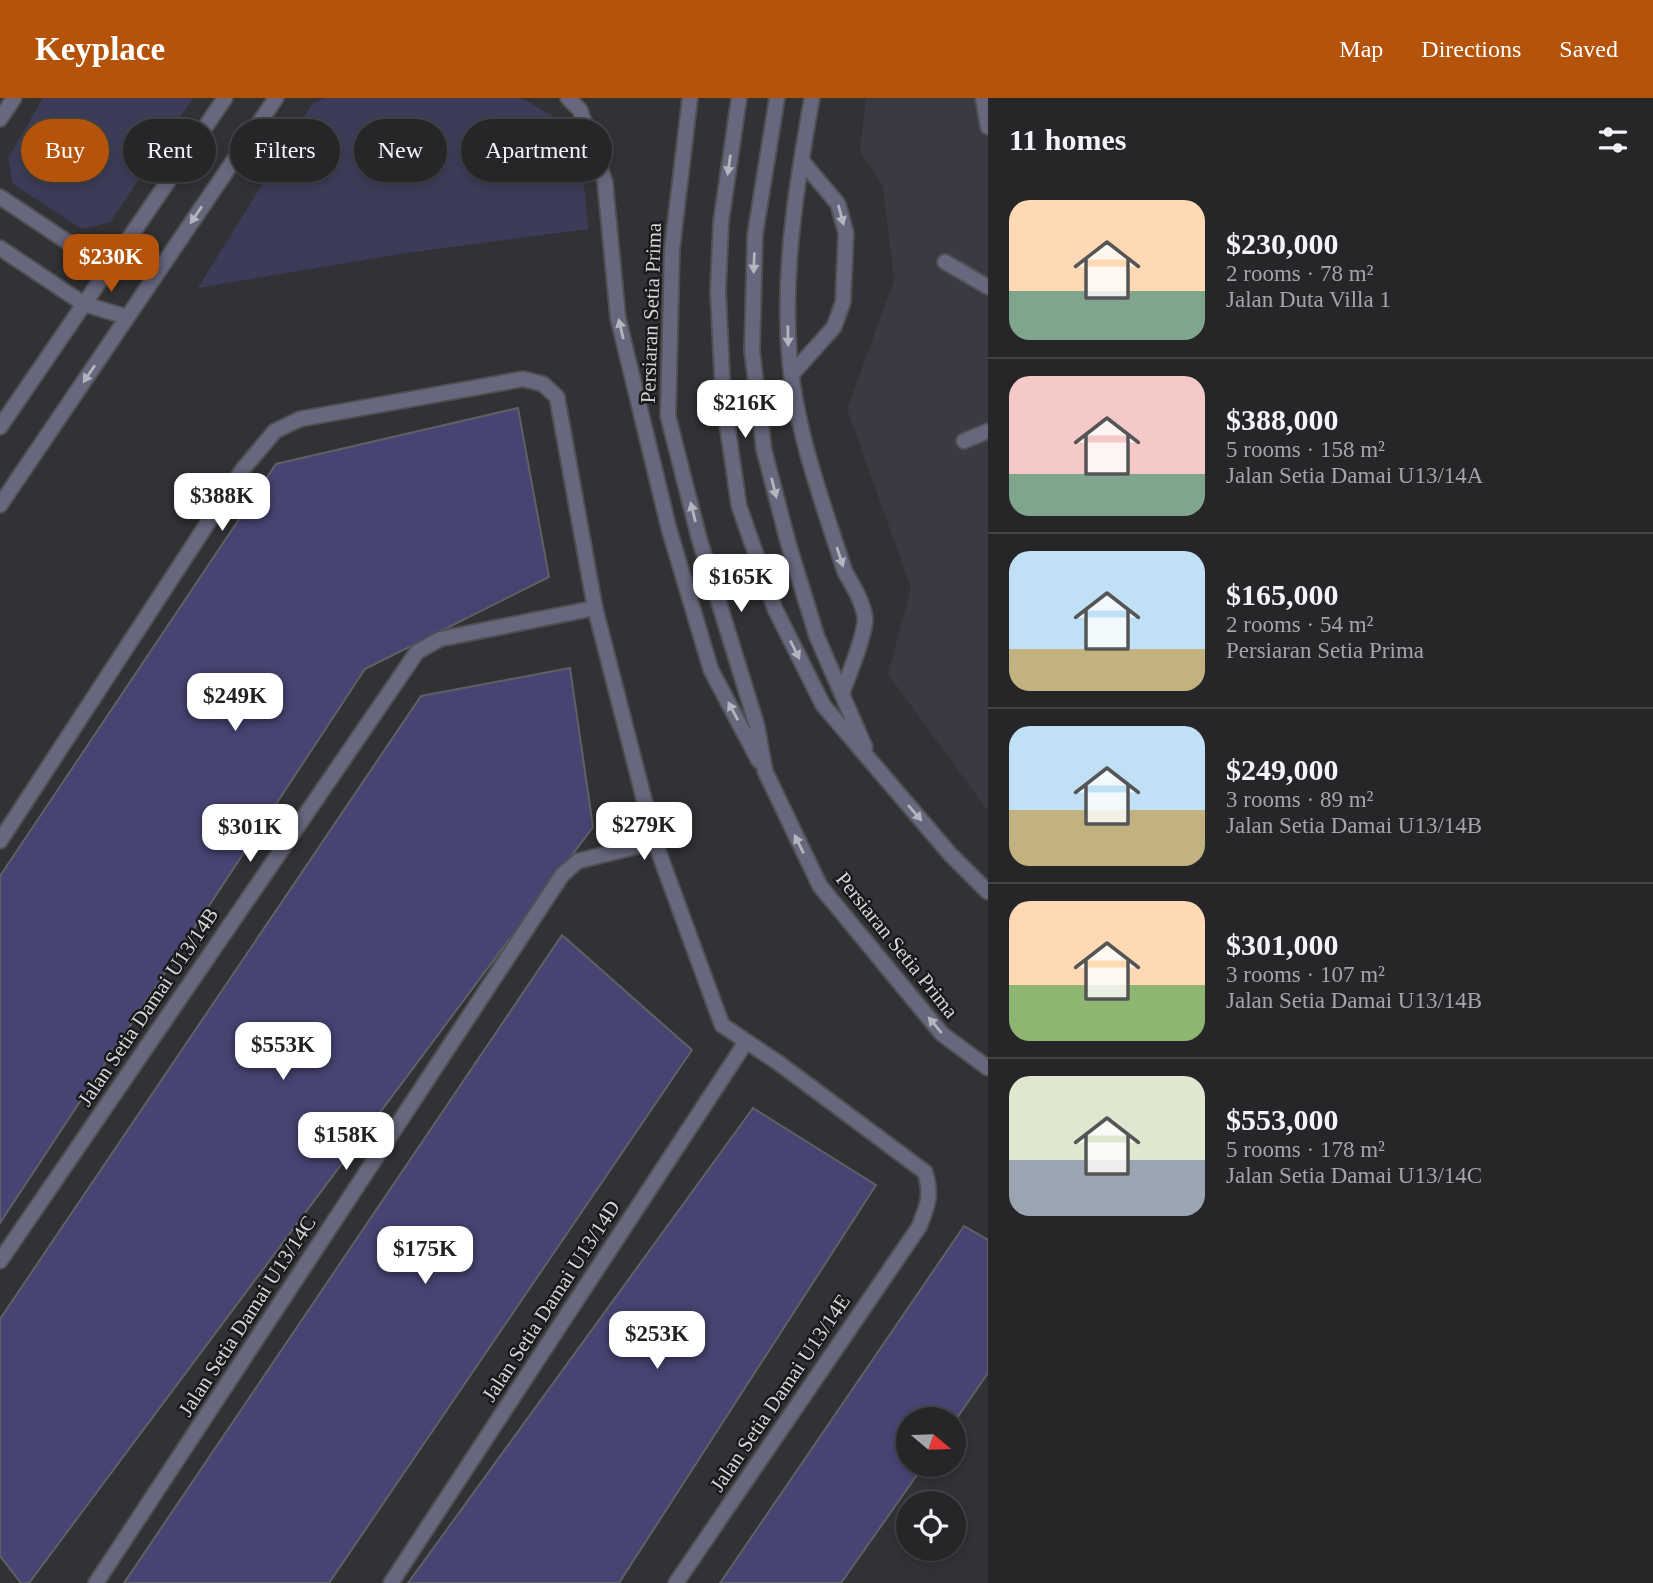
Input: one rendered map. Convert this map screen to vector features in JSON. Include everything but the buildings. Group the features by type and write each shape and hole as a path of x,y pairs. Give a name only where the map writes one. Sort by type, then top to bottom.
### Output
{"street":[{"path":"0,119 14,98"},
{"path":"0,427 225,98"},
{"path":"0,505 276,98"},
{"path":"568,98 580,110 605,182 618,318 677,554 711,670 765,771"},
{"name":"Persiaran Setia Prima","path":"690,98 672,249 668,415 699,538 757,726 765,771 820,886 942,1034 988,1068"},
{"path":"739,98 721,222 718,291 723,396 739,506 775,609 823,705 950,854 988,892"},
{"path":"777,98 755,235 752,351 764,450 817,638 871,761"},
{"path":"813,98 788,265 789,353 799,419 845,572 858,594 865,620 842,693"},
{"path":"983,98 988,127"},
{"path":"792,374 834,327 843,302 846,233 838,204 802,161"},
{"path":"0,197 108,269"},
{"path":"0,248 84,304 127,317"},
{"path":"945,262 988,287"},
{"name":"Jalan Setia Damai U13/14E","path":"0,841 243,469 275,431 300,419 523,379 542,384 557,397 596,608 655,842 722,1025 780,1064 925,1172 930,1188 927,1208 919,1227 676,1583"},
{"path":"964,441 988,430"},
{"name":"Jalan Setia Damai U13/14B","path":"0,1261 417,652 440,639 596,608"},
{"name":"Jalan Setia Damai U13/14C","path":"96,1583 562,875 579,861 655,842"},
{"name":"Jalan Setia Damai U13/14D","path":"391,1583 746,1042"}],"shaded area":[{"path":"43,98 193,98 179,119 123,119 123,182 137,182 110,222 82,229 13,184 8,158 21,136 21,182 109,182 109,119 31,119"},
{"path":"324,98 521,98 558,119 461,119 461,182 584,182 588,229 406,253 198,288 264,182 340,182 340,119 303,119 312,104"},
{"path":"866,98 988,98 988,811 888,674 911,588 847,409 894,281 883,186 860,151"}]}
